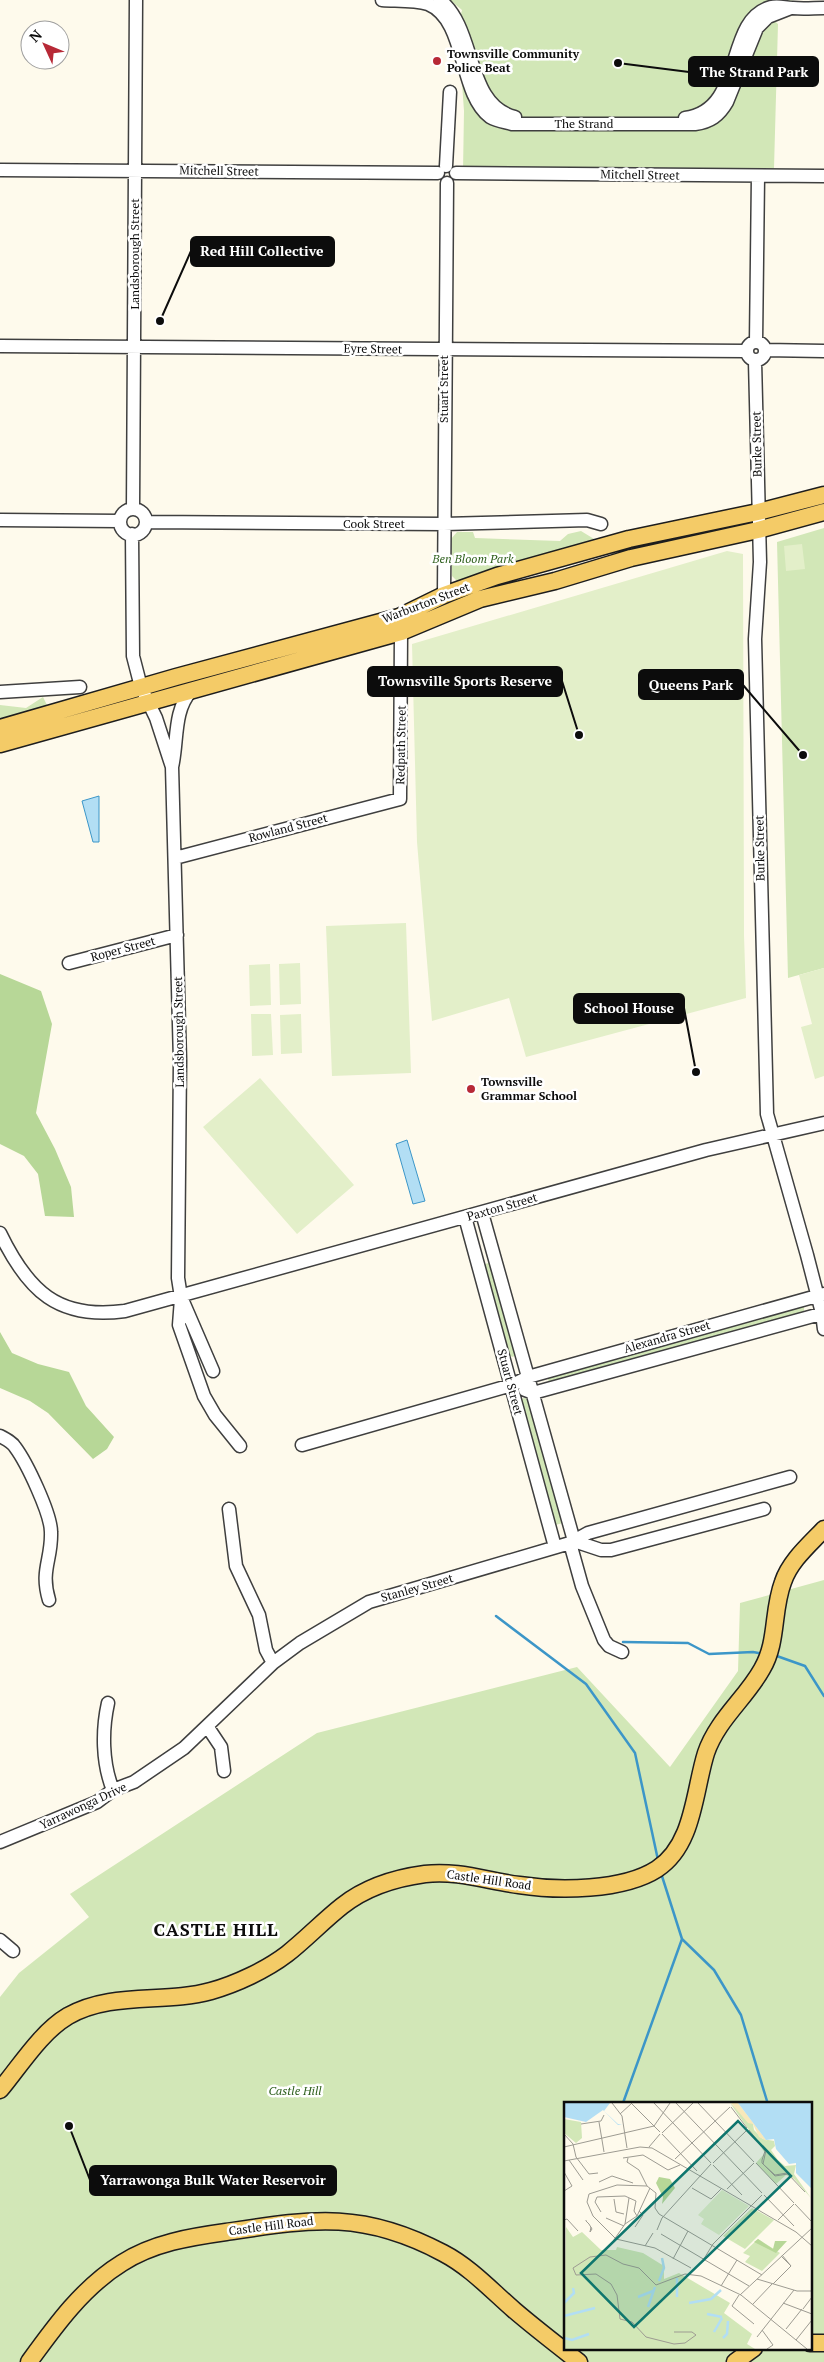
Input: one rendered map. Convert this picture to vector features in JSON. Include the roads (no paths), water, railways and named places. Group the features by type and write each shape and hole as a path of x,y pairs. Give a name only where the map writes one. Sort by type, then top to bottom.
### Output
{"main road":[{"name":"Warburton Street","path":"0,728 399,616 444,596 497,576 629,538 758,512 824,495"},
{"name":"Warburton Street","path":"0,744 401,632 480,599 631,558 758,530 824,512"},
{"name":"Castle Hill Road","path":"0,2090 49,2032 64,2018 80,2010 120,2001 177,1997 212,1991 268,1966 286,1955 352,1898 369,1889 395,1880 440,1873 465,1875 521,1886 577,1887 617,1884 655,1870 673,1856 686,1832 707,1752 714,1736 755,1680 772,1650 777,1606 783,1581 802,1551 824,1529"},
{"name":"Castle Hill Road","path":"29,2362 82,2297 102,2277 140,2253 185,2238 278,2223 314,2220 342,2221 390,2230 445,2254 483,2281 534,2327 578,2362"},
{"path":"735,2362 751,2350"}],"street":[{"name":"Landsborough Street","path":"133,509 136,0"},
{"name":"The Strand","path":"382,0 421,2 436,9 448,22 479,104 490,116 512,124 690,124 709,121 723,110 728,102 758,28 775,13 792,8"},
{"name":"The Strand","path":"440,0 456,17 481,87 490,102 506,115 524,119 684,118 702,114 720,97 750,20 770,7 824,8"},
{"name":"Stuart Street","path":"444,596 447,174 450,92"},
{"name":"Mitchell Street","path":"0,170 824,176"},
{"path":"758,176 760,346"},
{"path":"751,356 750,344 824,351"},
{"name":"Eyre Street","path":"0,346 445,350 751,356"},
{"name":"Burke Street","path":"751,356 760,562 755,639 767,1114 821,1295 824,1329"},
{"path":"133,509 144,515 146,522 140,532 132,534 122,528 120,521 126,511 133,509"},
{"path":"0,520 120,521"},
{"name":"Cook Street","path":"146,522 444,524 587,520 601,524"},
{"name":"Landsborough Street","path":"132,534 133,656 141,687 149,703 172,767"},
{"name":"Redpath Street","path":"400,799 401,632"},
{"path":"0,692 80,687"},
{"name":"Landsborough Street","path":"191,691 180,708 172,767 180,1061 178,1278 182,1297 213,1371"},
{"name":"Rowland Street","path":"175,858 400,799"},
{"name":"Roper Street","path":"69,963 177,935"},
{"name":"Paxton Street","path":"182,1297 699,1152 824,1124"},
{"name":"Stuart Street","path":"482,1213 533,1393 582,1586 604,1640 610,1646 622,1652"},
{"name":"Stuart Street","path":"465,1218 555,1547"},
{"path":"0,1233 16,1265 27,1279 51,1300 64,1306 79,1310 108,1313 125,1311 182,1297"},
{"name":"Alexandra Street","path":"302,1445 512,1385 528,1377 821,1295"},
{"name":"Landsborough Street","path":"182,1297 179,1325 204,1396 215,1415 240,1446"},
{"name":"Alexandra Street","path":"533,1393 823,1313"},
{"path":"512,1385 533,1393"},
{"path":"0,1436 15,1447 47,1508 51,1529 51,1542 44,1580 49,1600"},
{"name":"Stanley Street","path":"273,1662 300,1643 369,1602 572,1542 588,1533 790,1477"},
{"path":"229,1509 236,1566 260,1615 266,1650 273,1662"},
{"path":"572,1542 601,1550 611,1550 764,1509"},
{"name":"Yarrawonga Drive","path":"0,1842 97,1802 113,1790 134,1782 184,1748 253,1679 273,1662"},
{"path":"108,1703 104,1724 108,1776 113,1790"},
{"path":"207,1726 221,1747 224,1771"},
{"path":"0,1940 13,1951"}],"water":[{"path":"99,796 99,842 93,842 82,801"},
{"path":"407,1140 425,1201 413,1204 396,1144"}],"waterway":[{"path":"496,1616 586,1684 635,1753 658,1860"},
{"path":"623,1642 688,1643 709,1654 753,1652 764,1654"},
{"path":"774,1655 805,1666 824,1696"},
{"path":"661,1873 682,1939 714,1970 741,2015 767,2101"},
{"path":"623,2102 682,1939"}],"place":[{"name":"Townsville Community Police Beat","path":"437,61"},
{"name":"The Strand Park","path":"618,63"},
{"name":"Red Hill Collective","path":"160,321"},
{"name":"Townsville Sports Reserve","path":"579,735"},
{"name":"Queens Park","path":"803,755"},
{"name":"School House","path":"696,1072"},
{"name":"Townsville Grammar School","path":"471,1089"},
{"name":"Yarrawonga Bulk Water Reservoir","path":"69,2126"}],"district":[{"name":"CASTLE HILL","path":"216,1930"}],"park label":[{"name":"Ben Bloom Park","path":"473,559"},
{"name":"Castle Hill","path":"295,2091"}]}
